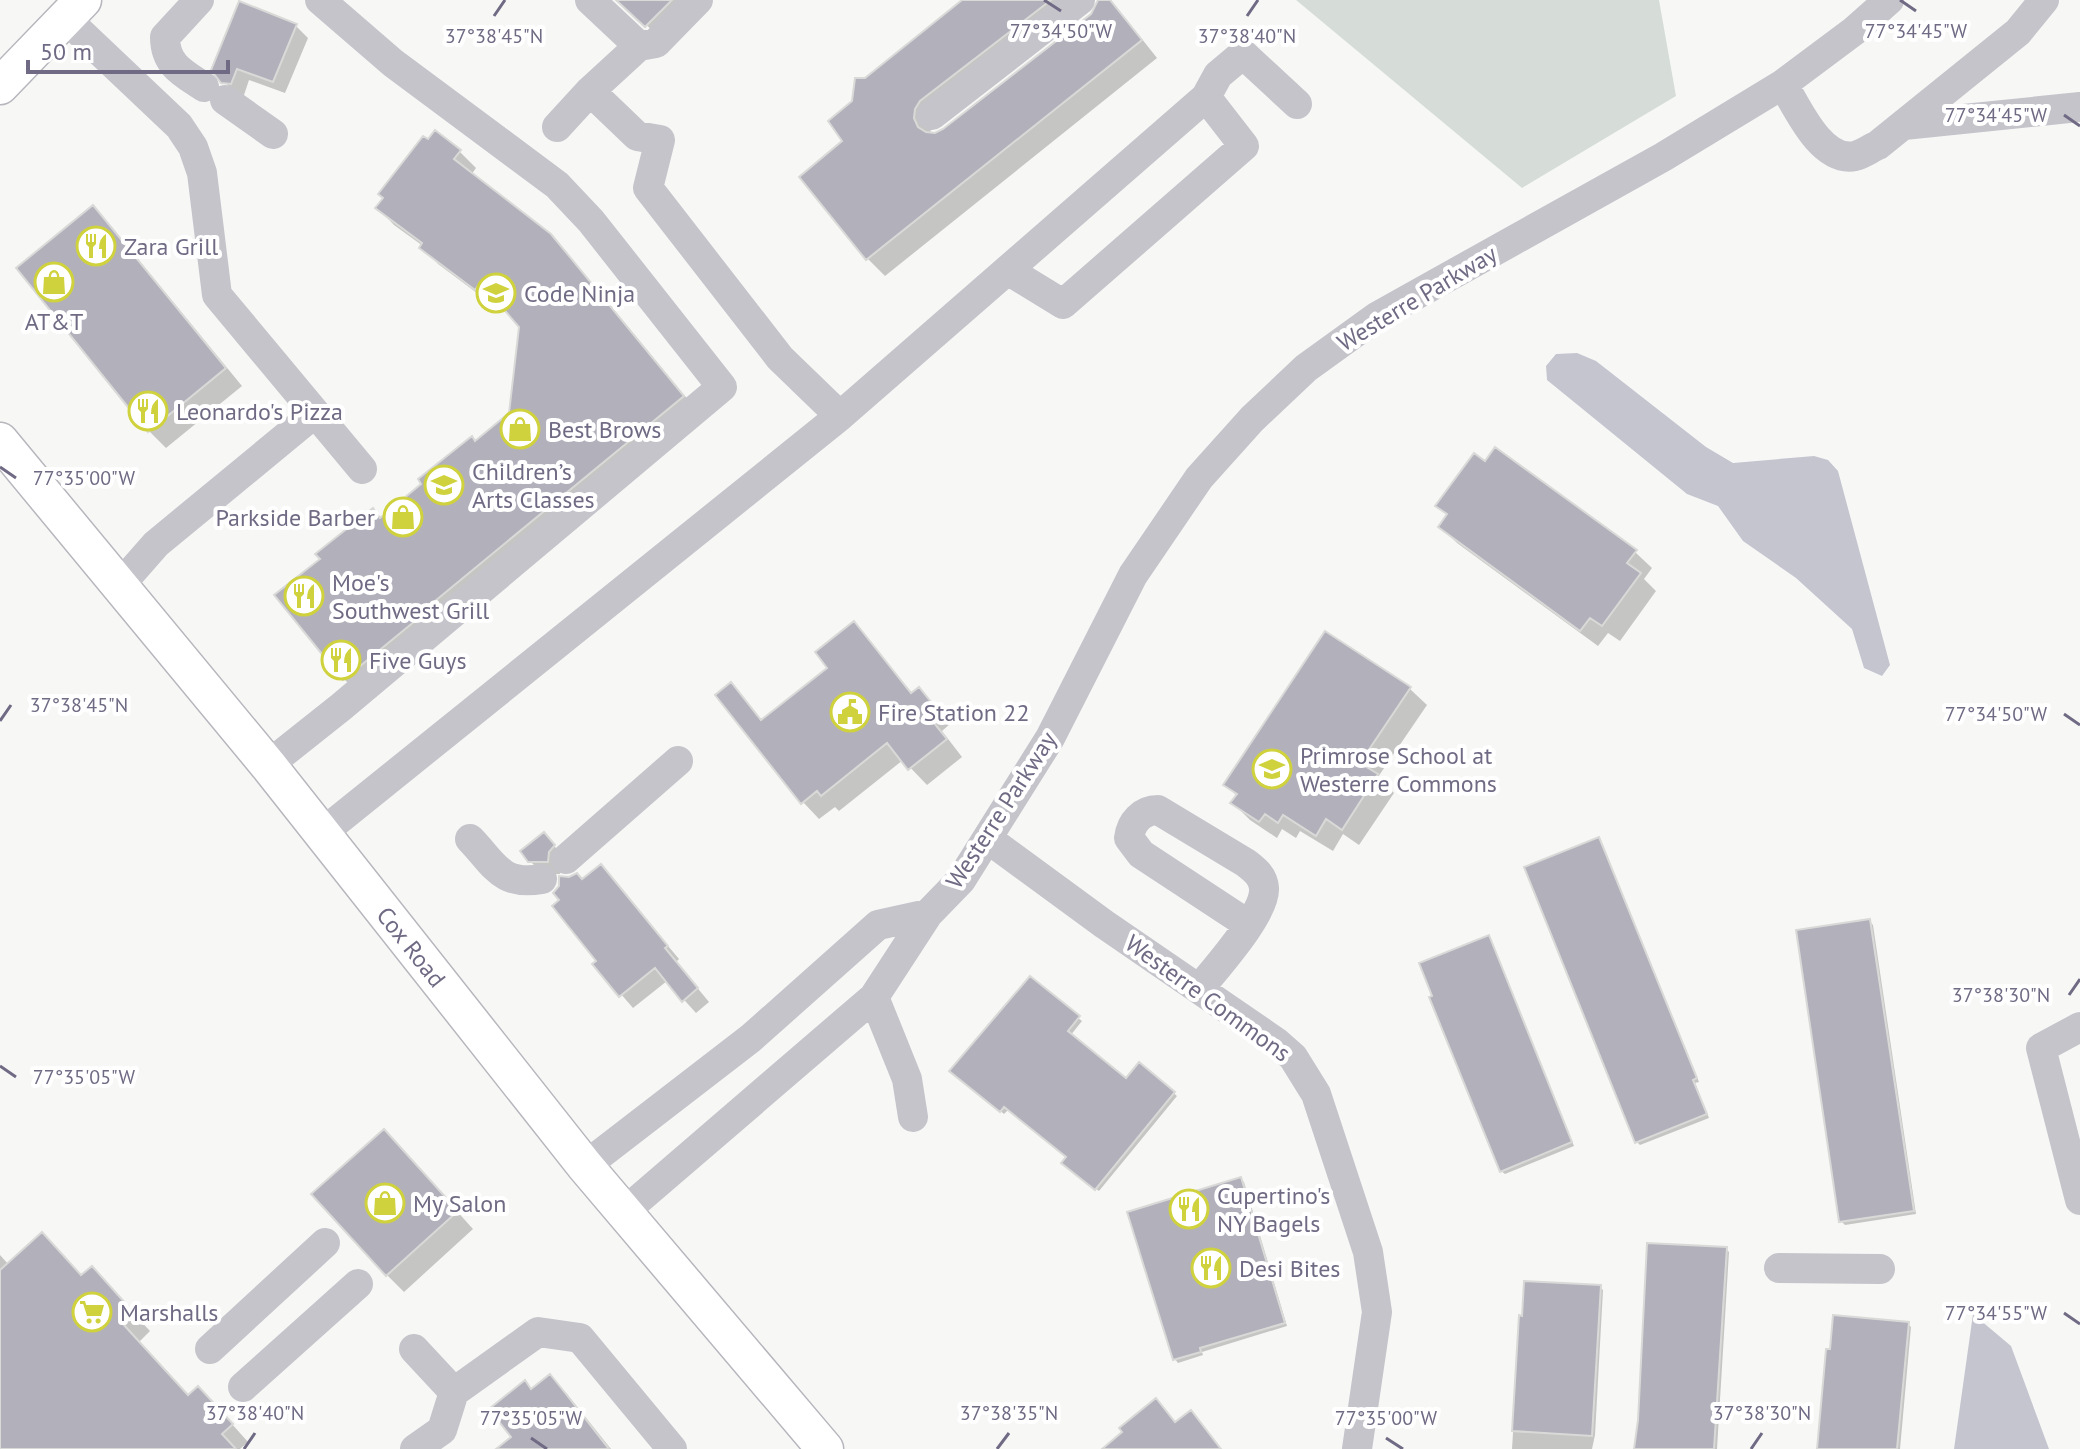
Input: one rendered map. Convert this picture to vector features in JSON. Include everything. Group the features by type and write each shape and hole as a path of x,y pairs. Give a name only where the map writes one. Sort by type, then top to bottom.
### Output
{"main road":[{"path":"0,86 74,9"},
{"name":"Cox Road","path":"0,441 268,765 585,1166 825,1449"}],"street":[{"path":"199,0 165,37 165,48 172,65 273,134"},
{"path":"268,765 722,387 591,221 557,185 393,63 320,0"},
{"path":"590,0 639,46"},
{"path":"557,127 590,91 639,46 656,43 698,0"},
{"path":"932,115 1080,0"},
{"name":"Westerre Parkway","path":"624,1212 874,997 928,914 961,880 1050,738 1133,575 1199,478 1252,419 1306,368 1378,316 1663,157 1783,84 1854,31 1889,0"},
{"path":"1783,84 1816,138 1836,154 1855,156 1878,145 2018,32 2044,0"},
{"path":"74,9 179,126 193,147 202,173 217,295 362,469"},
{"path":"322,833 840,416 1206,97 1218,75 1243,54 1297,104"},
{"path":"590,91 637,136 660,140 648,188 780,358 840,416"},
{"path":"1009,271 1063,304 1244,146 1206,97"},
{"path":"1904,125 2080,107"},
{"path":"120,585 156,544 315,413"},
{"path":"566,859 678,761"},
{"path":"470,839 506,877 522,882 542,879"},
{"name":"Westerre Commons","path":"988,839 1293,1057 1316,1094 1368,1252 1377,1312 1357,1449"},
{"path":"585,1166 751,1038 878,925 928,914"},
{"path":"1199,989 1249,925"},
{"path":"874,997 907,1079 913,1117"},
{"path":"2080,1027 2041,1048 2080,1200"},
{"path":"210,1349 325,1243"},
{"path":"1779,1268 1880,1269"},
{"path":"243,1387 358,1284"},
{"path":"415,1449 449,1440 454,1392 538,1332 580,1338 672,1449"},
{"path":"414,1349 454,1392"}],"shaded area":[{"path":"1296,0 1659,0 1676,96 1522,188"},
{"path":"1577,353 1596,361 1706,447 1733,463 1814,456 1828,460 1838,471 1890,665 1882,676 1864,668 1852,629 1796,578 1743,541 1718,506 1687,494 1547,380 1546,366 1556,354"},
{"path":"1973,1314 2011,1346 2049,1449 1954,1449"}],"building":[{"path":"616,0 672,0 645,27"},
{"path":"962,0 1051,0 920,101 914,118 918,127 926,132 935,133 943,129 1091,14 1098,0 1110,0 1142,40 866,260 799,177 842,141 828,121 852,101 855,78 865,78"},
{"path":"239,1 297,24 273,82 237,69 231,84 221,83 211,70"},
{"path":"435,130 461,150 454,159 551,234 684,396 343,680 274,595 320,559 315,554 373,508 380,518 421,484 418,479 472,436 475,441 509,413 519,327 478,286 475,290 419,248 422,243 375,208 383,198 378,194 423,136 428,139"},
{"path":"93,205 226,368 148,432 16,268"},
{"path":"1495,447 1637,550 1627,563 1641,573 1602,626 1590,618 1580,631 1438,527 1447,514 1435,506 1474,453 1485,461"},
{"name":"Fire Station 22","path":"854,621 911,693 919,687 935,707 926,713 947,739 908,770 887,743 821,796 817,791 801,804 715,695 731,682 761,720 827,668 815,652"},
{"path":"1325,631 1411,687 1360,763 1378,774 1342,830 1326,819 1316,836 1283,815 1278,823 1265,814 1259,822 1230,803 1237,794 1223,785"},
{"path":"544,832 555,845 549,852 548,862 528,862 520,851"},
{"path":"1599,837 1697,1078 1693,1080 1707,1114 1635,1143 1524,867"},
{"path":"601,864 698,988 682,1002 655,968 619,997 592,964 596,961 552,906 559,900 553,893 559,886 559,876 569,877 577,873 582,879"},
{"path":"1870,919 1914,1211 1839,1222 1796,930"},
{"path":"1489,935 1572,1142 1500,1172 1429,997 1432,996 1419,963"},
{"path":"1030,976 1080,1016 1068,1031 1126,1078 1139,1062 1175,1092 1095,1190 1061,1163 1066,1157 1004,1107 1000,1112 949,1071"},
{"name":"My Salon","path":"384,1129 458,1211 386,1276 311,1194"},
{"path":"1241,1177 1285,1323 1200,1348 1201,1352 1173,1360 1127,1212"},
{"path":"42,1232 81,1275 92,1266 135,1314 123,1324 188,1395 198,1386 233,1424 222,1434 236,1449 0,1449 0,1270"},
{"path":"1647,1243 1727,1247 1714,1449 1634,1449"},
{"path":"1524,1281 1601,1285 1592,1436 1512,1431"},
{"path":"1833,1315 1909,1322 1897,1449 1817,1449 1826,1349 1830,1349"},
{"path":"550,1374 609,1449 496,1449 511,1437 489,1409 525,1380 531,1389"},
{"path":"1156,1398 1175,1422 1191,1410 1221,1449 1102,1449 1122,1432 1119,1428"}],"place":[{"name":"Zara Grill","path":"96,246"},
{"name":"AT&T","path":"54,282"},
{"name":"Code Ninja","path":"496,293"},
{"name":"Leonardo's Pizza","path":"148,411"},
{"name":"Best Brows","path":"520,429"},
{"name":"Children’s Arts Classes","path":"444,485"},
{"name":"Parkside Barber","path":"403,517"},
{"name":"Moe's Southwest Grill","path":"304,596"},
{"name":"Five Guys","path":"341,660"},
{"name":"Fire Station 22","path":"850,712"},
{"name":"Primrose School at Westerre Commons","path":"1272,769"},
{"name":"My Salon","path":"385,1203"},
{"name":"Cupertino's NY Bagels","path":"1189,1209"},
{"name":"Desi Bites","path":"1211,1268"},
{"name":"Marshalls","path":"92,1312"}]}
